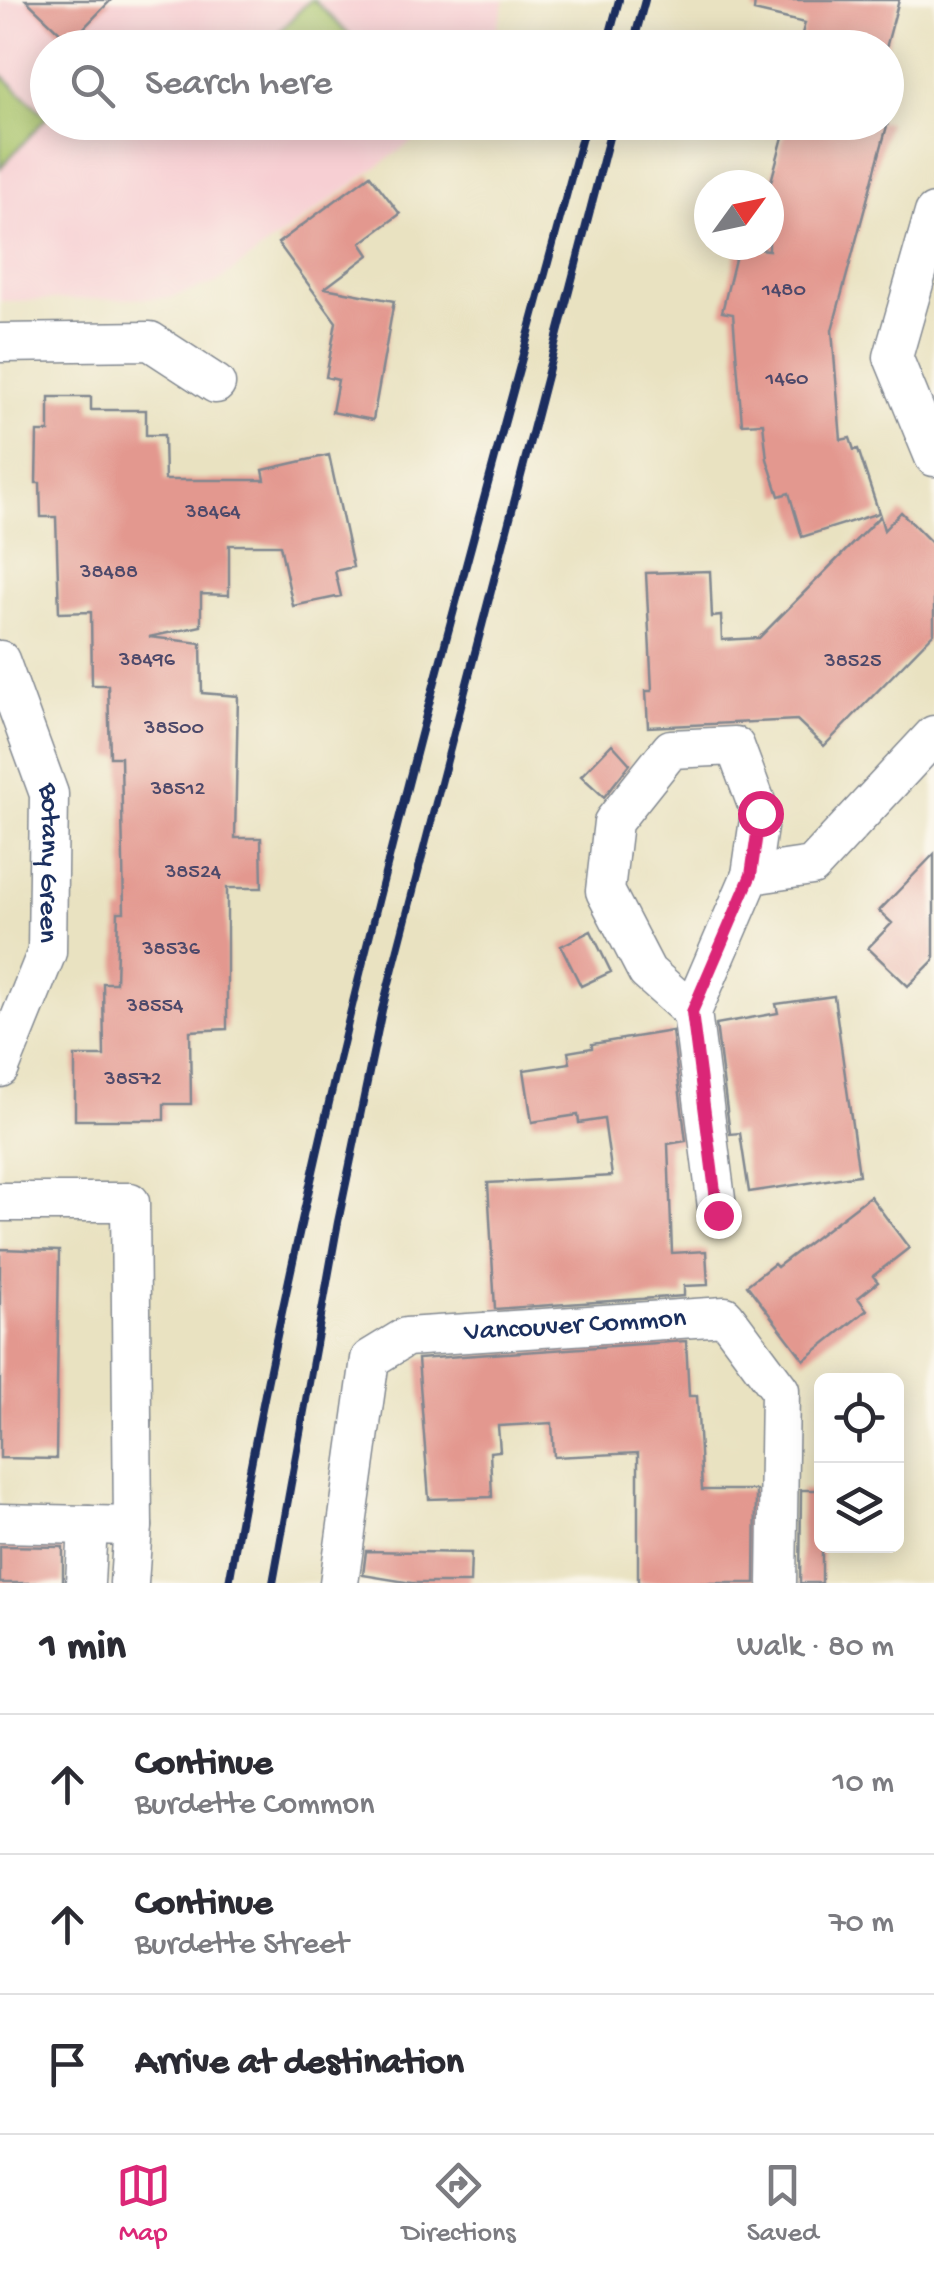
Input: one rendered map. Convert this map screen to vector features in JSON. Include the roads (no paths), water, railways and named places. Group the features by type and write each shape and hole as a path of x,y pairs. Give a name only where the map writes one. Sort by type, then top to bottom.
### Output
{"street":[{"path":"934,213 893,356 934,458"},
{"path":"0,343 150,341 216,384"},
{"name":"Botany Green","path":"0,660 48,794 47,952 0,1068"},
{"path":"751,875 812,866 934,735"},
{"path":"692,1012 648,972 606,891 613,822 671,748 735,746 760,813 751,875 692,1012 718,1215"},
{"path":"0,1202 130,1202 133,1526 129,1583"},
{"name":"Vancouver Common","path":"339,1583 370,1359 406,1336 725,1316 780,1390 777,1583"},
{"path":"0,1523 133,1526"},
{"path":"85,1583 88,1525"}],"railway":[{"path":"611,30 619,0"},
{"path":"637,30 645,0"},
{"path":"229,1583 264,1398 346,1031 581,140"},
{"path":"273,1583 338,1222 382,1010 608,140"}]}
